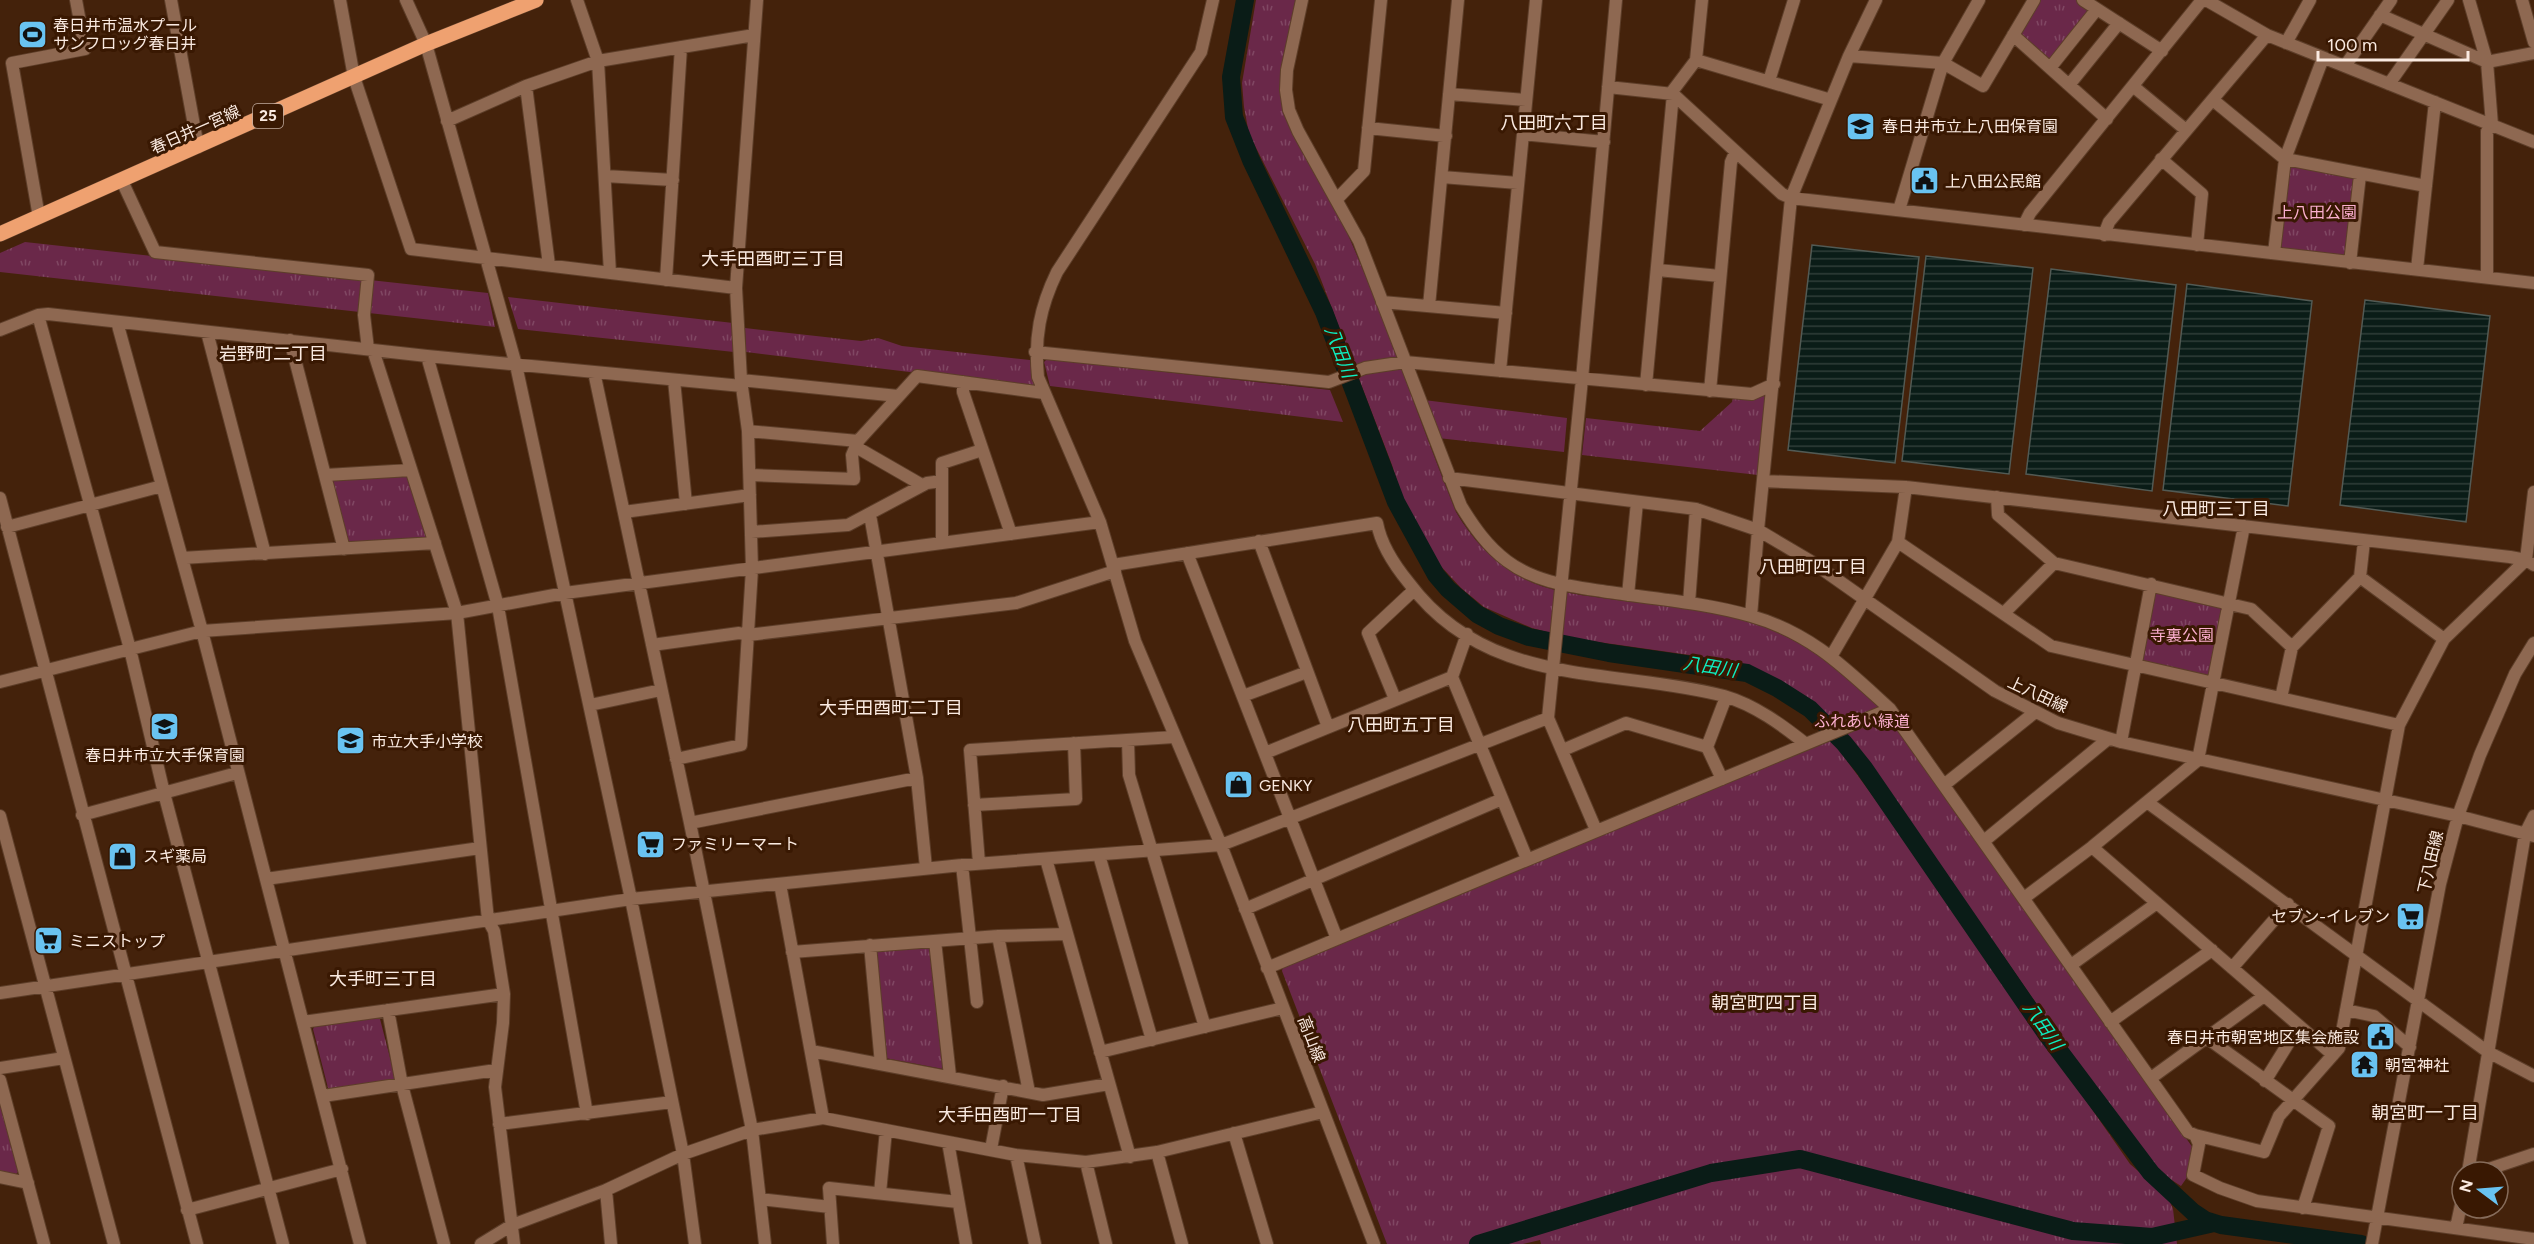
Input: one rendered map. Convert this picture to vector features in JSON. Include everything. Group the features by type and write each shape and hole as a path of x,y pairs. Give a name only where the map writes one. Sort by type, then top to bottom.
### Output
{"main road":[{"name":"春日井一宮線","path":"0,234 426,44 536,0"}],"street":[{"path":"39,217 12,63 85,49 76,0"},
{"path":"171,0 198,147"},
{"path":"340,0 354,77 411,249 736,288"},
{"path":"406,0 426,44 516,365 590,705 683,1154 695,1244"},
{"path":"577,0 598,61 610,273"},
{"path":"676,759 741,745 752,569 748,431 741,383 736,288 757,0"},
{"name":"高山線","path":"1213,0 1201,52 1057,272 1045,297 1038,324 1035,352 1038,376 1100,522 1135,641 1221,845 1374,1244"},
{"path":"1302,0 1287,70 1288,100 1298,131 1359,240 1449,478 1461,506 1478,534 1493,549 1529,574 1561,585 1689,603 1751,616 1793,632 1832,655 1890,709 2188,1132 2195,1135 2264,1152 2279,1116 2339,1048 2399,725 2444,639 2530,562 2534,492"},
{"path":"1337,199 1364,171 1381,0"},
{"path":"1429,306 1458,0"},
{"path":"1500,371 1536,0"},
{"path":"1596,830 1548,718 1582,379 1616,0"},
{"path":"1646,385 1672,94 1696,60 1702,0"},
{"path":"1770,81 1794,0"},
{"path":"1751,616 1791,198 1849,56 1876,0"},
{"path":"1899,210 1943,63 1979,0"},
{"path":"1849,56 1943,63 1983,86 2034,0"},
{"path":"2083,0 2162,51"},
{"path":"2025,225 2030,213 2204,0 2267,35 2534,142"},
{"path":"2286,43 2310,0"},
{"path":"2345,66 2391,0"},
{"path":"2389,84 2448,0"},
{"path":"2469,0 2487,62 2492,124 2487,131 2487,277"},
{"path":"2522,0 2534,42"},
{"path":"2050,68 2097,9"},
{"path":"2380,15 2487,62 2534,53"},
{"path":"2069,85 2119,23"},
{"path":"447,121 526,86 598,61 754,35"},
{"path":"2013,35 2107,119"},
{"path":"2104,235 2109,222 2267,35"},
{"path":"666,280 681,46"},
{"path":"2274,253 2285,159 2323,58"},
{"path":"1696,60 1831,100"},
{"path":"526,86 549,265"},
{"path":"1608,87 1672,94 1782,194 1791,198 2534,283"},
{"path":"2134,87 2186,130"},
{"path":"1449,94 1526,100"},
{"path":"2213,100 2285,159 2426,186"},
{"path":"2417,269 2435,102"},
{"path":"1368,128 1446,136"},
{"path":"1523,134 1604,142"},
{"path":"1710,390 1731,162 1736,153"},
{"path":"2161,159 2202,194 2197,245"},
{"path":"2350,263 2360,175"},
{"path":"604,176 673,180"},
{"path":"1442,177 1518,183"},
{"path":"122,181 155,252 368,275 364,315 371,349 457,613 488,920 494,931 504,994 503,1023 496,1070 499,1124 514,1244"},
{"path":"1658,270 1720,276"},
{"path":"1382,302 1506,313"},
{"path":"0,330 38,315 48,314 516,365 674,380 898,396"},
{"path":"38,315 130,649 164,793 283,1244"},
{"path":"117,322 202,630 360,1244"},
{"path":"207,332 265,554"},
{"path":"290,340 345,549"},
{"path":"1035,352 1329,382 1365,368 1405,362 1752,394 1774,384"},
{"path":"427,356 498,606 587,1113"},
{"path":"594,372 690,823 752,1130 765,1244"},
{"path":"750,475 854,479 852,455 857,444 917,376 1044,393"},
{"path":"674,380 686,504"},
{"path":"963,382 963,392 1011,534"},
{"path":"748,431 857,444 922,485"},
{"path":"942,543 942,463 982,450"},
{"path":"326,475 411,470"},
{"name":"上八田線","path":"1449,478 1696,509 1758,530 1812,562 1995,692 2034,713 2108,739 2458,816 2530,835"},
{"path":"751,532 848,525 922,485 942,481"},
{"path":"1763,481 1906,487 2530,562"},
{"path":"8,527 162,486"},
{"path":"1832,655 1898,542 1906,487"},
{"path":"624,512 750,495"},
{"path":"1997,497 1998,514 2054,563 2251,609 2292,647"},
{"path":"0,498 197,1244"},
{"path":"1628,595 1637,502"},
{"path":"1689,603 1696,509"},
{"path":"870,515 886,617 916,778 926,868"},
{"path":"0,682 202,630 457,613 565,593 1100,522"},
{"path":"652,645 739,633 748,635 1016,603 1114,568 1187,553 1377,523 1389,553 1414,590 1447,622 1489,648 1552,669 1726,697 1765,715 1812,742"},
{"path":"2024,898 2092,847 2198,760 2244,526"},
{"path":"1259,541 1328,727"},
{"path":"2281,698 2292,647 2360,577 2364,541"},
{"path":"1898,542 2051,646 2399,725"},
{"path":"182,558 435,543"},
{"path":"1187,553 1337,939"},
{"path":"2004,613 2054,563"},
{"path":"2360,577 2444,639"},
{"path":"2121,742 2151,584"},
{"path":"1395,699 1368,633 1414,590"},
{"path":"1467,634 1452,677 1478,745 1527,859"},
{"name":"下八田線","path":"2372,1244 2440,884 2458,816 2480,755 2515,674 2534,643"},
{"path":"1243,696 1307,672"},
{"path":"1264,753 1452,677"},
{"path":"590,705 661,690"},
{"path":"1722,779 1707,747 1726,697"},
{"path":"1267,968 1890,709"},
{"path":"1944,785 2034,713"},
{"path":"0,993 631,899 979,863 1221,845 1548,718"},
{"path":"1563,750 1626,723 1707,747"},
{"path":"979,863 970,750 1174,736"},
{"path":"1984,841 2108,739"},
{"path":"1128,740 1129,775 1205,1027"},
{"path":"974,806 1076,798 1074,743"},
{"path":"82,815 237,773"},
{"path":"690,823 916,778"},
{"path":"1245,909 1502,799"},
{"path":"2147,802 2488,1052 2534,1076"},
{"path":"2470,1160 2488,1052 2534,816"},
{"path":"0,820 114,1244"},
{"path":"2092,847 2333,1055"},
{"path":"266,879 480,848"},
{"path":"1100,855 1152,1040"},
{"path":"1046,859 1131,1157"},
{"path":"962,865 977,1002"},
{"path":"780,884 823,1118"},
{"path":"2071,965 2157,903"},
{"path":"2232,968 2288,904"},
{"path":"792,952 935,940 1067,934"},
{"path":"998,936 1029,1092"},
{"path":"935,940 950,1076"},
{"path":"870,945 881,1064"},
{"path":"2110,1022 2212,950"},
{"path":"303,1022 504,994"},
{"path":"2151,1078 2264,996"},
{"path":"1100,1052 1283,1008"},
{"path":"388,1010 402,1084 444,1244"},
{"path":"2346,1010 2374,1016 2410,1047"},
{"path":"2265,1081 2299,1026"},
{"path":"2207,1038 2329,1126 2303,1208"},
{"path":"811,1051 1044,1095 1109,1084"},
{"path":"0,1068 64,1058"},
{"path":"323,1096 496,1070"},
{"path":"0,1080 44,1244"},
{"path":"992,1149 1003,1086"},
{"path":"499,1124 672,1102"},
{"path":"481,1244 512,1225 606,1190 683,1154 752,1130 823,1118 1016,1155 1086,1162 1157,1152 1323,1112"},
{"path":"880,1193 886,1130"},
{"path":"1234,1133 1267,1244"},
{"path":"2195,1135 2199,1144 2193,1174 2220,1188 2257,1201 2376,1223 2456,1228 2534,1239"},
{"path":"948,1142 966,1244"},
{"path":"1157,1152 1182,1244"},
{"path":"2510,1162 2534,1154"},
{"path":"1016,1155 1035,1244"},
{"path":"1086,1162 1106,1244"},
{"path":"187,1210 342,1169"},
{"path":"0,1177 28,1183"},
{"path":"833,1244 829,1188 958,1202"},
{"path":"606,1190 610,1244"},
{"path":"760,1199 830,1207"},
{"path":"2456,1228 2458,1220"}],"green space":[{"name":"ふれあい緑道","path":"1256,0 1297,0 1282,78 1281,91 1285,116 1297,143 1330,196 1353,245 1456,512 1469,531 1500,563 1519,576 1539,585 1570,593 1695,610 1750,622 1790,638 1842,672 1888,715 2193,1148 2188,1176 2181,1186 2167,1177 2133,1143 2002,954 1848,741 1823,714 1797,693 1767,674 1718,659 1570,638 1532,628 1484,607 1461,588 1437,562 1413,526 1315,264 1249,134 1242,83"},
{"path":"2040,0 2076,0 2090,10 2050,61 2021,37 2021,33"},
{"name":"上八田公園","path":"2292,166 2351,177 2354,180 2346,254 2342,257 2285,250 2280,245 2289,169"},
{"path":"25,242 488,293 495,327 0,272 0,253"},
{"path":"508,297 733,323 734,352 518,329"},
{"path":"745,328 861,341 878,338 902,346 1030,360 1034,384 1032,387 746,352"},
{"path":"1047,359 1330,390 1343,422 1050,386 1044,362"},
{"path":"1760,394 1767,398 1758,475 1582,455 1586,418 1700,431 1732,402 1733,398 1752,400"},
{"path":"1424,400 1567,418 1564,452 1438,438"},
{"path":"406,475 410,478 428,536 426,540 347,543 332,483 335,479"},
{"name":"寺裏公園","path":"2159,592 2219,606 2221,609 2209,675 2205,677 2142,660 2154,594"},
{"path":"1831,739 1902,836 2130,1164 2168,1197 2173,1209 2177,1244 1541,1244 1540,1240 1523,1244 1387,1244 1282,971 1283,966"},
{"path":"929,946 943,1069 885,1058 875,949"},
{"path":"377,1016 380,1019 395,1077 394,1081 331,1090 328,1088 313,1029 315,1026"},
{"path":"0,1098 19,1171 14,1176 0,1172"}],"water":[{"path":"1812,245 1919,257 1895,463 1788,450"},
{"path":"1926,256 2033,268 2009,474 1902,461"},
{"path":"2051,269 2176,285 2152,491 2026,474"},
{"path":"2187,284 2312,301 2288,506 2163,490"},
{"path":"2365,300 2490,316 2466,522 2340,505"}],"waterway":[{"name":"八田川","path":"1245,0 1231,77 1234,117 1251,160 1324,312 1396,502 1436,575 1448,589 1477,614 1499,626 1529,637 1609,653 1747,673 1777,688 1810,709 1844,743 1864,768 2045,1032 2151,1173 2193,1212 2205,1220 2221,1225 2361,1244"},
{"path":"1478,1244 1711,1173 1800,1159 2073,1231 2152,1237 2214,1223"}],"place":[{"name":"春日井市温水プール サンフロッグ春日井","path":"32,34"},
{"name":"春日井市立上八田保育園","path":"1861,126"},
{"name":"上八田公民館","path":"1924,181"},
{"name":"春日井市立大手保育園","path":"165,727"},
{"name":"市立大手小学校","path":"350,741"},
{"name":"GENKY","path":"1238,785"},
{"name":"ファミリーマート","path":"650,844"},
{"name":"スギ薬局","path":"122,856"},
{"name":"セブン-イレブン","path":"2411,916"},
{"name":"ミニストップ","path":"48,941"},
{"name":"春日井市朝宮地区集会施設","path":"2380,1037"},
{"name":"朝宮神社","path":"2364,1065"}],"district":[{"name":"八田町六丁目","path":"1554,123"},
{"name":"大手田酉町三丁目","path":"773,259"},
{"name":"岩野町二丁目","path":"273,354"},
{"name":"八田町三丁目","path":"2216,509"},
{"name":"八田町四丁目","path":"1813,567"},
{"name":"大手田酉町二丁目","path":"891,708"},
{"name":"八田町五丁目","path":"1401,725"},
{"name":"大手町三丁目","path":"383,979"},
{"name":"朝宮町四丁目","path":"1765,1003"},
{"name":"朝宮町一丁目","path":"2425,1113"},
{"name":"大手田酉町一丁目","path":"1010,1115"}]}
